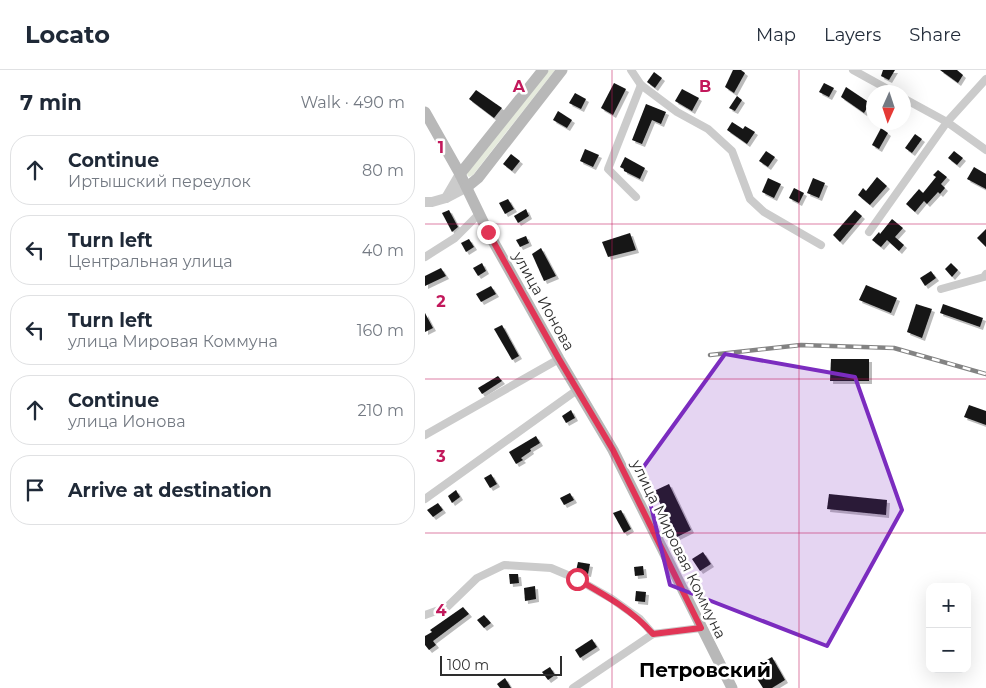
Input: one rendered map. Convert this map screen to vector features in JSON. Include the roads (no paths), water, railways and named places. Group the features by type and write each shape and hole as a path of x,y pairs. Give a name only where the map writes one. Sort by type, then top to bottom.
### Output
{"main road":[{"path":"460,174 543,70"},
{"path":"467,187 478,178 561,70"},
{"name":"улица Ионова","path":"425,112 559,359 613,450"},
{"name":"улица Мировая Коммуна","path":"613,450 732,688"}],"street":[{"path":"631,70 641,85 677,112 708,129 732,151 750,199 764,212 821,245"},
{"path":"853,70 880,85"},
{"path":"869,232 947,122 986,79"},
{"path":"636,197 608,169 641,85"},
{"path":"911,102 947,122 986,150"},
{"path":"446,198 460,174"},
{"path":"425,202 446,198 467,187"},
{"path":"425,257 455,238 479,214"},
{"path":"941,289 984,277 986,274"},
{"path":"425,436 559,359"},
{"path":"425,499 577,390"},
{"path":"425,615 447,607 477,578 504,564 551,568 577,579 640,618 653,634"},
{"path":"573,688 653,634 701,628"}],"railway":[{"path":"710,355 801,345 894,348 986,374"}],"district":[{"name":"Петровский","path":"705,670"}]}
